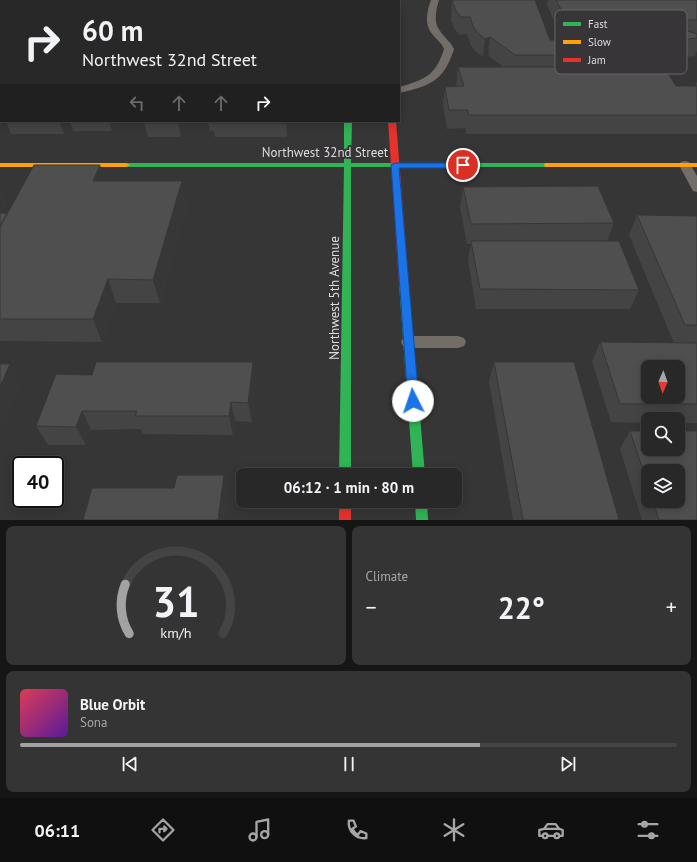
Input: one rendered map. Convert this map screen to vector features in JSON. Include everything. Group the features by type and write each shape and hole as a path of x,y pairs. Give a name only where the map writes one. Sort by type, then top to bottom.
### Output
{"street":[{"name":"Northwest 5th Avenue","path":"345,468 348,122"},
{"path":"392,122 418,468"},
{"name":"Northwest 32nd Street","path":"0,165 691,166"},
{"path":"345,508 345,520"},
{"path":"421,508 422,520"}],"lane":[{"path":"400,90 420,85 434,79 445,64 449,49 445,41 435,32 431,20 431,12 435,0"},
{"path":"691,166 697,188"},
{"path":"409,342 458,342"}],"building":[{"path":"453,0 535,0 550,40 555,40 555,55 515,55 490,37 485,39 473,26 470,17 461,17 456,11"},
{"path":"556,0 697,0 697,20 687,20 687,10 562,10"},
{"path":"687,31 697,34 697,38 687,39"},
{"path":"458,67 555,67 555,74 668,74 676,86 697,86 697,115 468,115 468,110 449,110 445,87 464,86"},
{"path":"144,122 178,122 178,123"},
{"path":"213,122 286,122 286,123"},
{"path":"34,165 100,165 93,181 182,181 153,280 108,279 93,319 0,319 0,227"},
{"path":"598,186 614,223 471,224 463,187"},
{"path":"0,213 7,213 0,227"},
{"path":"637,215 697,216 697,325 685,325"},
{"path":"471,241 619,241 639,290 480,289"},
{"path":"600,342 697,343 697,404 685,404 685,360 641,360 641,404 620,404"},
{"path":"96,362 253,362 248,403 231,402 229,416 135,416 137,411 82,411 76,427 36,426 56,374 92,375"},
{"path":"494,362 574,362 619,520 523,520"},
{"path":"0,364 10,364 0,387"},
{"path":"630,431 641,431 641,456 685,456 685,431 697,431 697,520 659,520 655,508 685,508 685,464 641,464"},
{"path":"177,475 224,475 218,520 83,520 92,488 174,488"}],"traffic: fast":[{"path":"345,468 348,122"},
{"path":"126,165 548,165"},
{"path":"404,284 418,468"},
{"path":"421,508 422,520"}],"traffic: slow":[{"path":"0,165 126,165"},
{"path":"548,165 697,165"}],"traffic: jam":[{"path":"392,122 404,284"},
{"path":"345,508 345,520"}],"route":[{"path":"413,401 395,165 463,165"}]}
